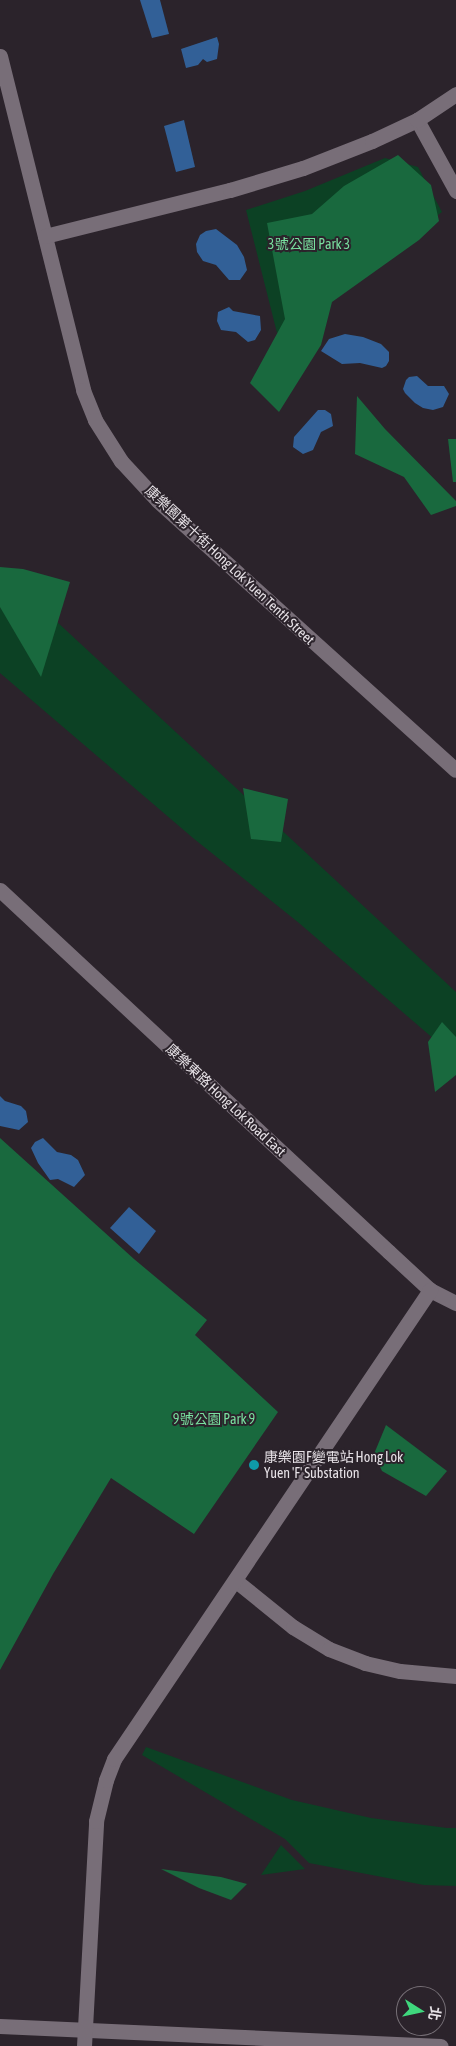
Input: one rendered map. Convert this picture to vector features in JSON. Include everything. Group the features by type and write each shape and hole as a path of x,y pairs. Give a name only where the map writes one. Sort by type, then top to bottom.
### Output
{"street":[{"name":"康樂園第十街 Hong Lok Yuen Tenth Street","path":"0,56 83,390 95,420 122,462 158,501 456,770"},
{"path":"45,236 230,190 303,168 372,141 417,120 456,94"},
{"path":"417,120 456,191"},
{"name":"康樂東路 Hong Lok Road East","path":"0,890 430,1290 456,1303"},
{"path":"84,2046 96,1821 106,1780 126,1739 236,1581 430,1290"},
{"path":"236,1581 293,1627 329,1649 365,1663 400,1671 456,1676"},
{"path":"0,2026 441,2046"}],"green space":[{"name":"3號公園 Park 3","path":"398,155 431,185 439,221 419,240 332,302 321,345 279,412 250,383 285,319 267,223 312,214 344,186"},
{"name":"3號公園 Park 3","path":"385,158 418,167 442,212 277,333 246,210 305,191"},
{"path":"357,396 385,429 456,501 456,506 431,515 404,477 355,454"},
{"path":"448,439 456,439 456,482 453,482"},
{"path":"0,567 23,569 70,582 41,677 0,607"},
{"path":"0,569 456,992 456,1058 299,923 193,838 0,673"},
{"path":"243,788 288,799 281,842 251,839"},
{"path":"442,1022 456,1037 456,1075 435,1092 428,1042"},
{"name":"9號公園 Park 9","path":"0,1138 134,1259 207,1320 195,1335 278,1412 194,1534 111,1478 53,1574 0,1670"},
{"path":"386,1425 447,1471 426,1496 382,1471 374,1454"},
{"path":"146,1747 292,1800 371,1818 456,1828 456,1886 424,1885 309,1863 285,1839 142,1755"},
{"path":"281,1845 305,1869 261,1875"},
{"path":"161,1869 221,1877 247,1884 231,1900 199,1888"}],"water":[{"path":"140,0 160,0 169,34 152,38"},
{"path":"217,37 219,44 217,59 207,62 203,59 198,65 186,68 181,49"},
{"path":"184,120 195,167 176,172 164,126"},
{"path":"216,229 237,245 244,257 247,270 240,280 229,280 216,265 203,261 197,252 196,244 200,235 206,231"},
{"path":"229,307 233,311 260,316 261,330 255,340 248,342 236,332 221,330 217,321 218,312"},
{"path":"345,334 363,337 381,344 389,352 389,361 386,366 382,368 360,363 342,364 321,351 329,339"},
{"path":"417,376 428,386 444,386 449,394 443,407 433,410 423,408 405,393 403,389 406,380 409,377"},
{"path":"318,410 325,410 331,414 333,426 321,432 313,450 303,454 293,447 294,437"},
{"path":"0,1096 5,1101 21,1106 26,1111 28,1122 19,1130 0,1126"},
{"path":"43,1138 57,1152 71,1155 78,1160 85,1175 74,1187 58,1179 50,1180 38,1163 31,1148 35,1142"},
{"path":"129,1207 156,1231 139,1254 110,1228"}],"place":[{"name":"康樂園F變電站 Hong Lok Yuen 'F' Substation","path":"254,1465"}]}
